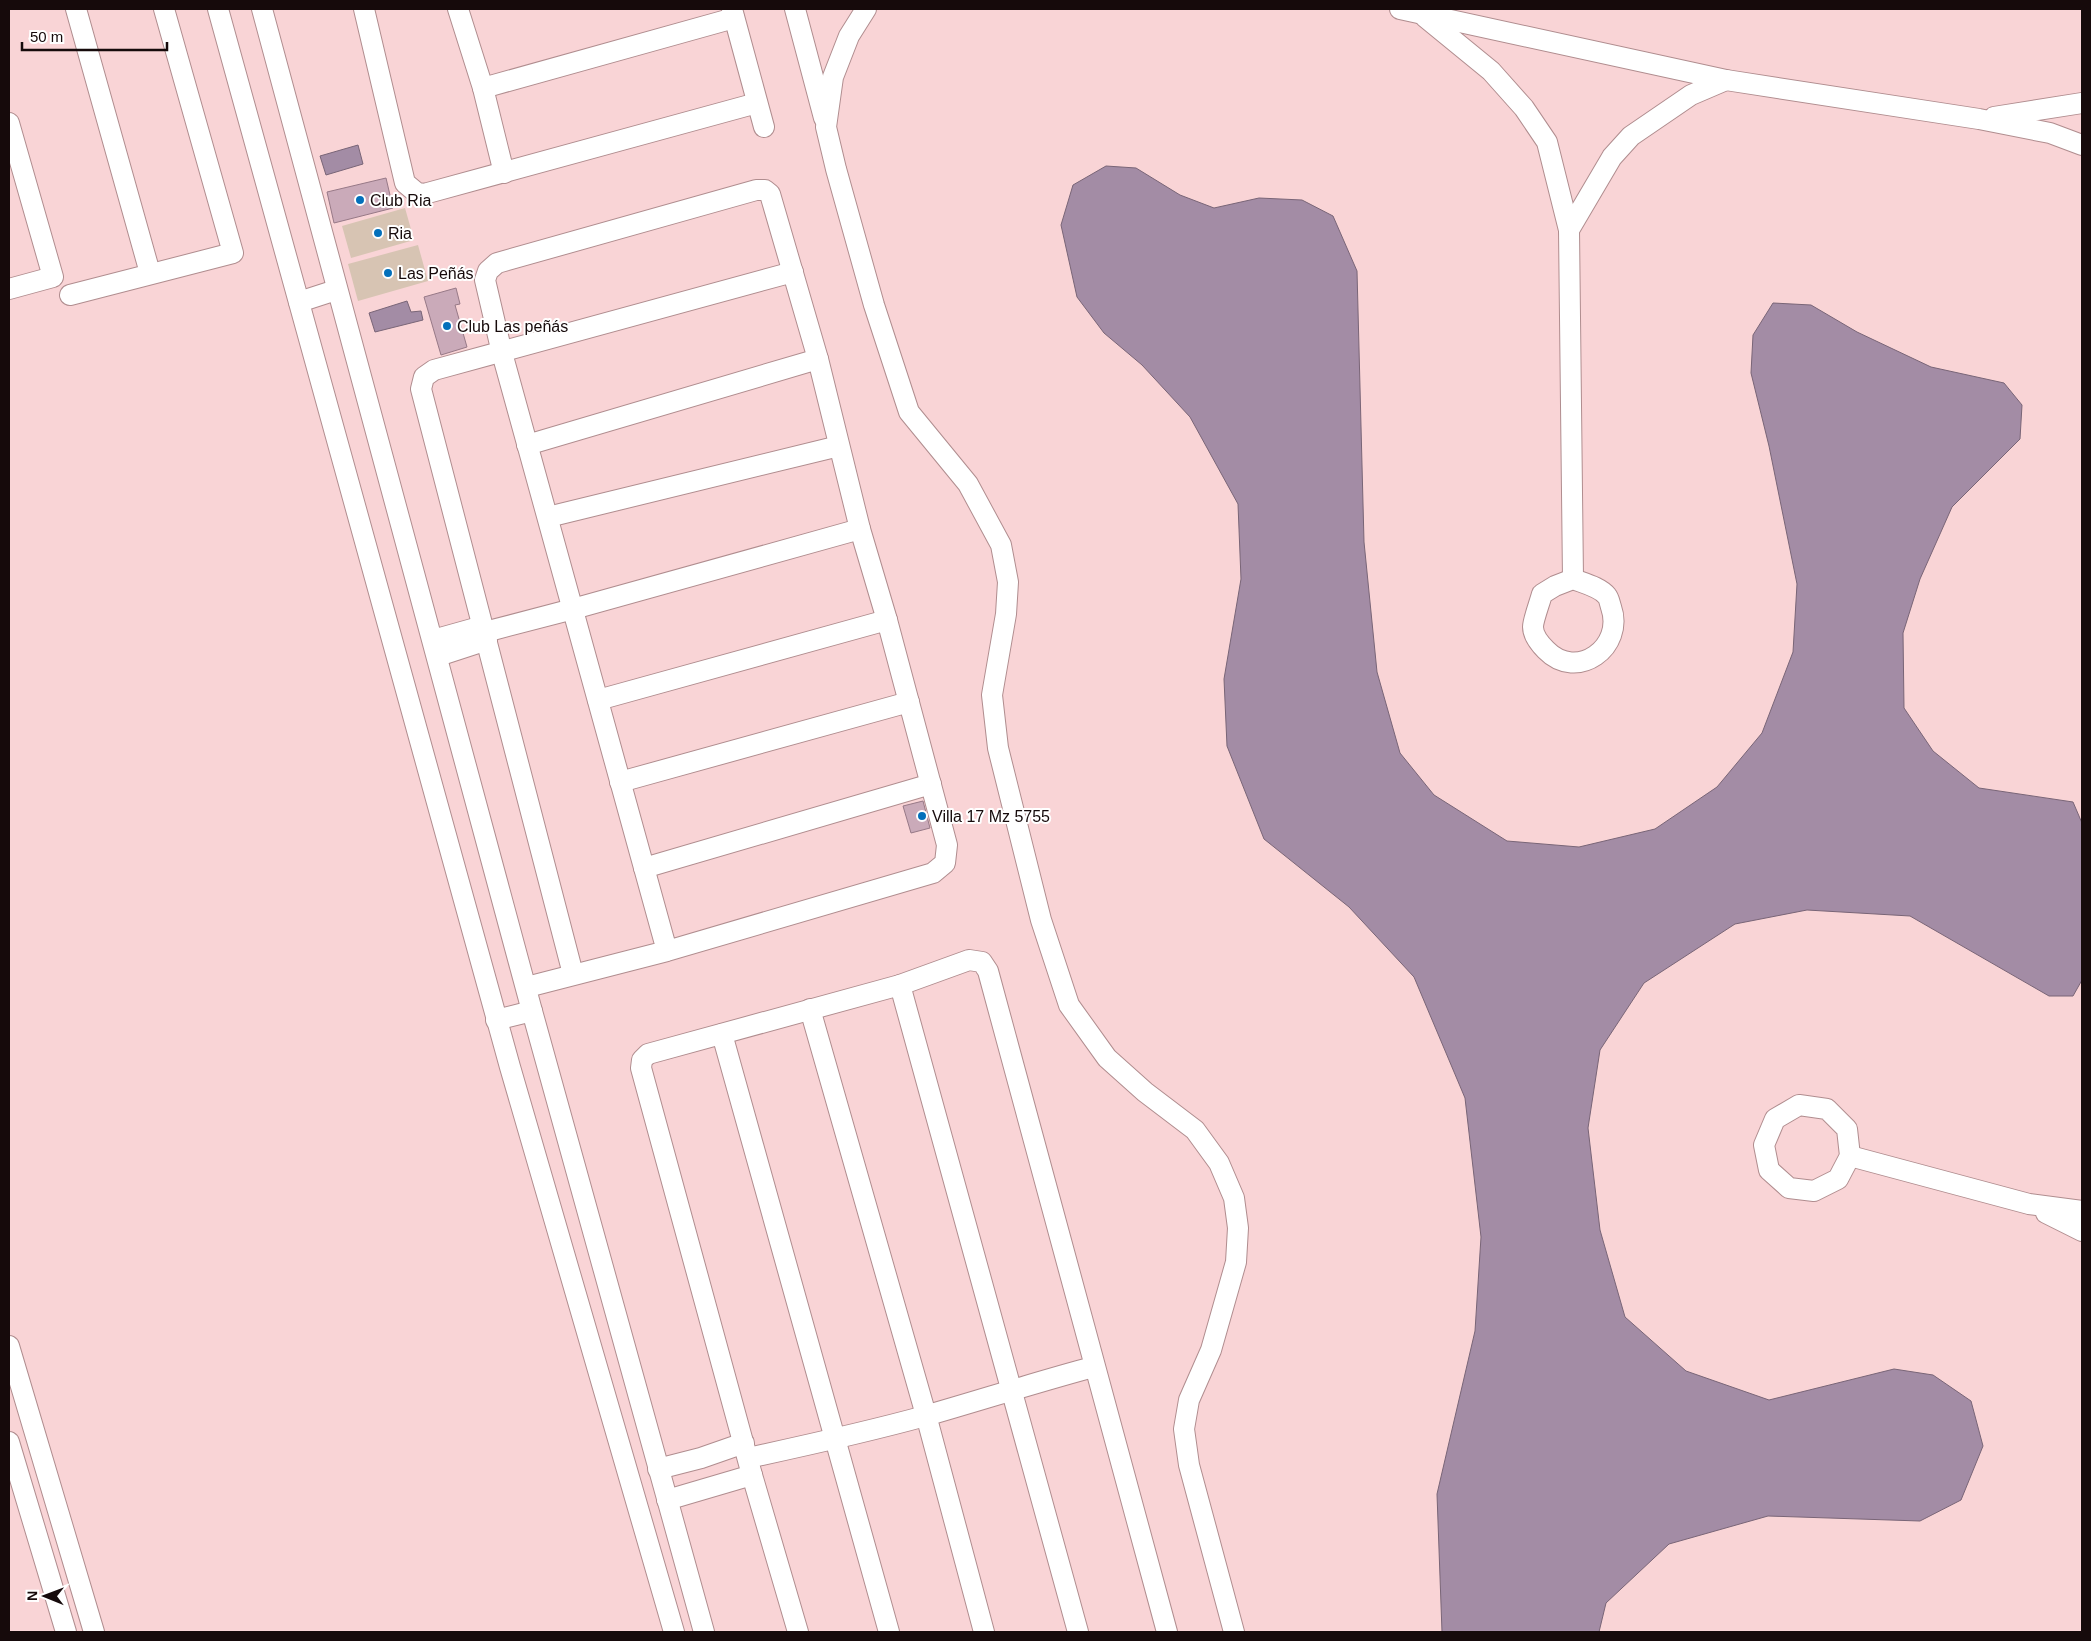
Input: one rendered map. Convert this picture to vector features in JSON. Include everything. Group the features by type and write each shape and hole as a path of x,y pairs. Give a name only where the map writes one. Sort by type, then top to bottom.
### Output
{"street":[{"path":"76,9 150,273"},
{"path":"70,295 232,253 164,9"},
{"path":"218,9 496,1020 674,1632"},
{"path":"262,9 336,290 435,648 532,1011 704,1632"},
{"path":"364,9 405,183 416,193 424,194 504,173 757,103"},
{"path":"458,9 482,88 504,173"},
{"path":"795,9 836,169 874,305 909,412 968,484 1001,545 1008,582 1006,614 992,694 998,748 1041,920 1068,1005 1107,1058 1145,1092 1195,1130 1219,1163 1234,1198 1238,1228 1236,1262 1211,1350 1189,1400 1184,1430 1189,1465 1234,1632"},
{"path":"826,127 833,77 849,36 866,9"},
{"path":"1400,9 1726,80 1979,119 2050,133 2082,145"},
{"path":"482,88 733,13 764,127"},
{"path":"1422,14 1491,71 1524,108 1547,142 1569,230 1573,579"},
{"path":"1569,230 1612,157 1631,136 1690,95 1726,80"},
{"path":"1979,119 2082,103"},
{"path":"9,123 53,277 9,289"},
{"path":"527,987 667,951 932,873 946,863 947,845 887,620 860,529 818,359 770,194 765,190 756,190 497,263 488,271 485,280 502,353 667,951"},
{"path":"573,974 421,389 424,378 434,370 502,353 793,272"},
{"path":"299,302 336,290"},
{"path":"527,445 818,359"},
{"path":"548,518 839,446"},
{"path":"435,648 860,529"},
{"path":"1573,579 1592,586 1607,596 1614,615 1613,634 1601,652 1586,661 1566,664 1552,656 1539,643 1533,628 1542,594 1573,579"},
{"path":"598,700 887,620"},
{"path":"620,782 909,702"},
{"path":"644,868 931,784"},
{"path":"798,1632 748,1459 641,1068 642,1060 648,1054 900,985 969,960 982,962 988,971 1166,1632"},
{"path":"900,985 1078,1632"},
{"path":"810,1009 926,1415 984,1632"},
{"path":"496,1020 532,1011"},
{"path":"722,1034 888,1632"},
{"path":"1799,1105 1827,1109 1846,1129 1850,1156 1838,1179 1814,1191 1789,1188 1770,1170 1764,1145 1775,1119 1799,1105"},
{"path":"1850,1156 2029,1204 2082,1211"},
{"path":"2029,1204 2082,1231"},
{"path":"9,1346 94,1632"},
{"path":"658,1469 701,1458 748,1459 834,1440 1093,1366"},
{"path":"9,1442 66,1632"},
{"path":"667,1500 748,1459"}],"shaded area":[{"path":"358,145 363,164 326,175 320,156"},
{"path":"1106,166 1136,168 1180,195 1214,208 1259,198 1302,200 1333,216 1357,271 1364,542 1377,672 1400,753 1434,795 1507,841 1579,847 1655,829 1717,787 1762,733 1793,652 1797,584 1769,446 1751,373 1753,335 1773,303 1811,305 1857,332 1931,367 2004,383 2022,405 2020,439 1952,507 1920,579 1903,633 1904,708 1933,751 1979,788 2073,802 2082,823 2082,980 2073,996 2049,996 1910,916 1807,910 1735,924 1644,983 1600,1050 1588,1128 1600,1230 1625,1317 1686,1371 1769,1400 1894,1369 1933,1375 1971,1401 1983,1446 1961,1500 1920,1521 1768,1516 1669,1544 1606,1603 1599,1632 1442,1632 1437,1494 1475,1331 1481,1237 1465,1098 1414,977 1349,907 1264,839 1227,746 1224,679 1241,579 1238,504 1190,417 1142,365 1104,333 1077,297 1061,225 1073,185"},
{"name":"Ria","path":"405,208 414,240 351,258 342,226"},
{"name":"Las Peñás","path":"418,245 428,281 358,301 348,264"},
{"path":"407,301 411,312 421,311 423,320 375,332 369,313"}],"building":[{"name":"Club Ria","path":"386,178 393,208 334,223 327,192"},
{"name":"Club Las peñás","path":"456,288 460,304 455,305 467,347 441,355 424,297"},
{"path":"923,801 930,828 911,833 903,806"}],"place":[{"name":"Club Ria","path":"360,200"},
{"name":"Ria","path":"378,233"},
{"name":"Las Peñás","path":"388,273"},
{"name":"Club Las peñás","path":"447,326"},
{"name":"Villa 17 Mz 5755","path":"922,816"}]}
